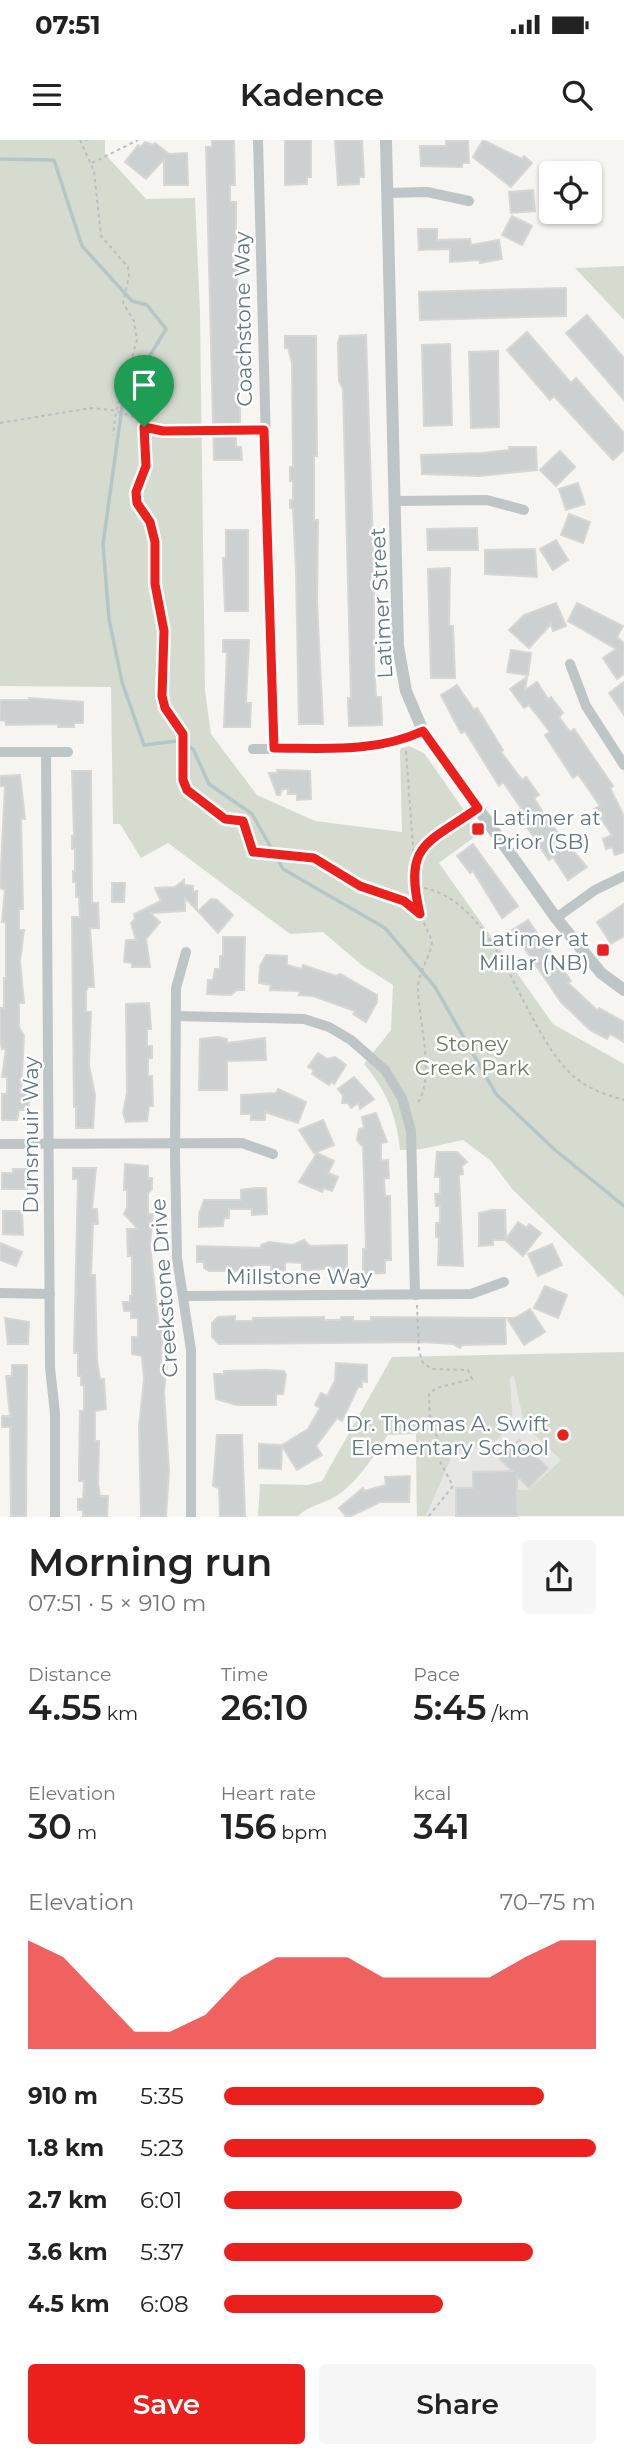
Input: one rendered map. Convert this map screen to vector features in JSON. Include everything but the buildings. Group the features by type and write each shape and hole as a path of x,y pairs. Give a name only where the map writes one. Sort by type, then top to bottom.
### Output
{"street":[{"name":"Coachstone Way","path":"258,140 274,748"},
{"name":"Latimer Street","path":"386,140 399,660 410,704 423,731 556,918 601,973 624,990"},
{"path":"387,193 427,192 469,201"},
{"path":"395,501 487,500 524,510"},
{"path":"570,664 586,706 624,765"},
{"path":"253,749 366,747 403,740 423,731"},
{"path":"0,752 68,752"},
{"name":"Dunsmuir Way","path":"46,752 50,1294 55,1517"},
{"path":"556,918 595,890 624,876"},
{"name":"Creekstone Drive","path":"186,952 176,988 175,1144 177,1258 191,1350 191,1517"},
{"path":"176,1016 278,1016 304,1019 329,1027 373,1057 394,1084 408,1113 416,1299"},
{"path":"0,1144 242,1143 273,1154"},
{"name":"Millstone Way","path":"183,1296 416,1299 471,1294 504,1282"},
{"path":"0,1293 50,1294"}],"path":[{"path":"90,140 82,140 92,163 99,230 105,244 128,267 123,303 134,321 137,340 116,412 113,435"},
{"path":"92,163 138,140"},
{"path":"0,423 73,409 116,412 137,418 144,427 146,466 136,492 137,503 150,522 155,542 155,584 164,631 162,696 165,708 183,734 183,780 187,790 225,819 243,821 253,852 314,858 360,886 404,901 420,914"},
{"path":"144,427 163,431 264,430"},
{"path":"403,740 407,753 420,914 432,941 431,951 417,984 425,1045 423,1097 408,1113"},
{"path":"414,863 429,841 478,808"},
{"path":"417,887 456,901 469,914 504,962 523,1005 566,1070 599,1093 624,1100"},
{"path":"416,1299 419,1350 423,1363 432,1369 468,1370 472,1379 436,1388 429,1394 430,1422 437,1437 439,1460 453,1486 428,1517"}],"shaded area":[{"name":"Dr. Thomas A. Swift Elementary School","path":"624,1355 624,1516 417,1516 416,1458 453,1453 513,1421 510,1376"}],"green space":[{"name":"Stoney Creek Park","path":"0,140 105,140 105,154 146,199 195,198 200,312 205,691 211,734 257,795 315,821 402,832 400,749 409,746 424,753 480,833 439,863 553,1024 624,1064 624,1297 513,1190 491,1161 463,1140 422,1149 400,1150 389,1104 364,1064 391,1030 393,985 363,966 323,932 290,934 168,843 141,858 120,824 113,824 111,687 0,686"},
{"path":"624,266 624,320 575,268"},
{"path":"624,1352 624,1516 518,1516 518,1490 529,1490 561,1460 524,1424 514,1376 510,1377 513,1421 497,1440 453,1453 426,1516 417,1516 416,1434 388,1435 355,1479 331,1499 298,1516 258,1516 260,1484 308,1485 322,1481 392,1357"}],"waterway":[{"path":"0,159 54,160 82,246 132,301 147,305 166,329 123,400 103,544 109,619 122,682 144,745 177,741 193,749 209,784 252,814 283,869 385,928 435,987 496,1094 555,1150 624,1206"}],"place":[{"name":"Latimer at Prior (SB)","path":"478,829"},
{"name":"Latimer at Millar (NB)","path":"603,950"},
{"name":"Dr. Thomas A. Swift Elementary School","path":"563,1435"}],"route":[{"path":"144,427 163,431 264,430 274,748 366,747 403,740 423,731 478,808 420,850 414,863 420,914 404,901 360,886 314,858 253,852 243,821 225,819 187,790 183,780 183,734 165,708 162,696 164,631 155,584 155,542 150,522 137,503 136,492 146,466 144,427"}]}
